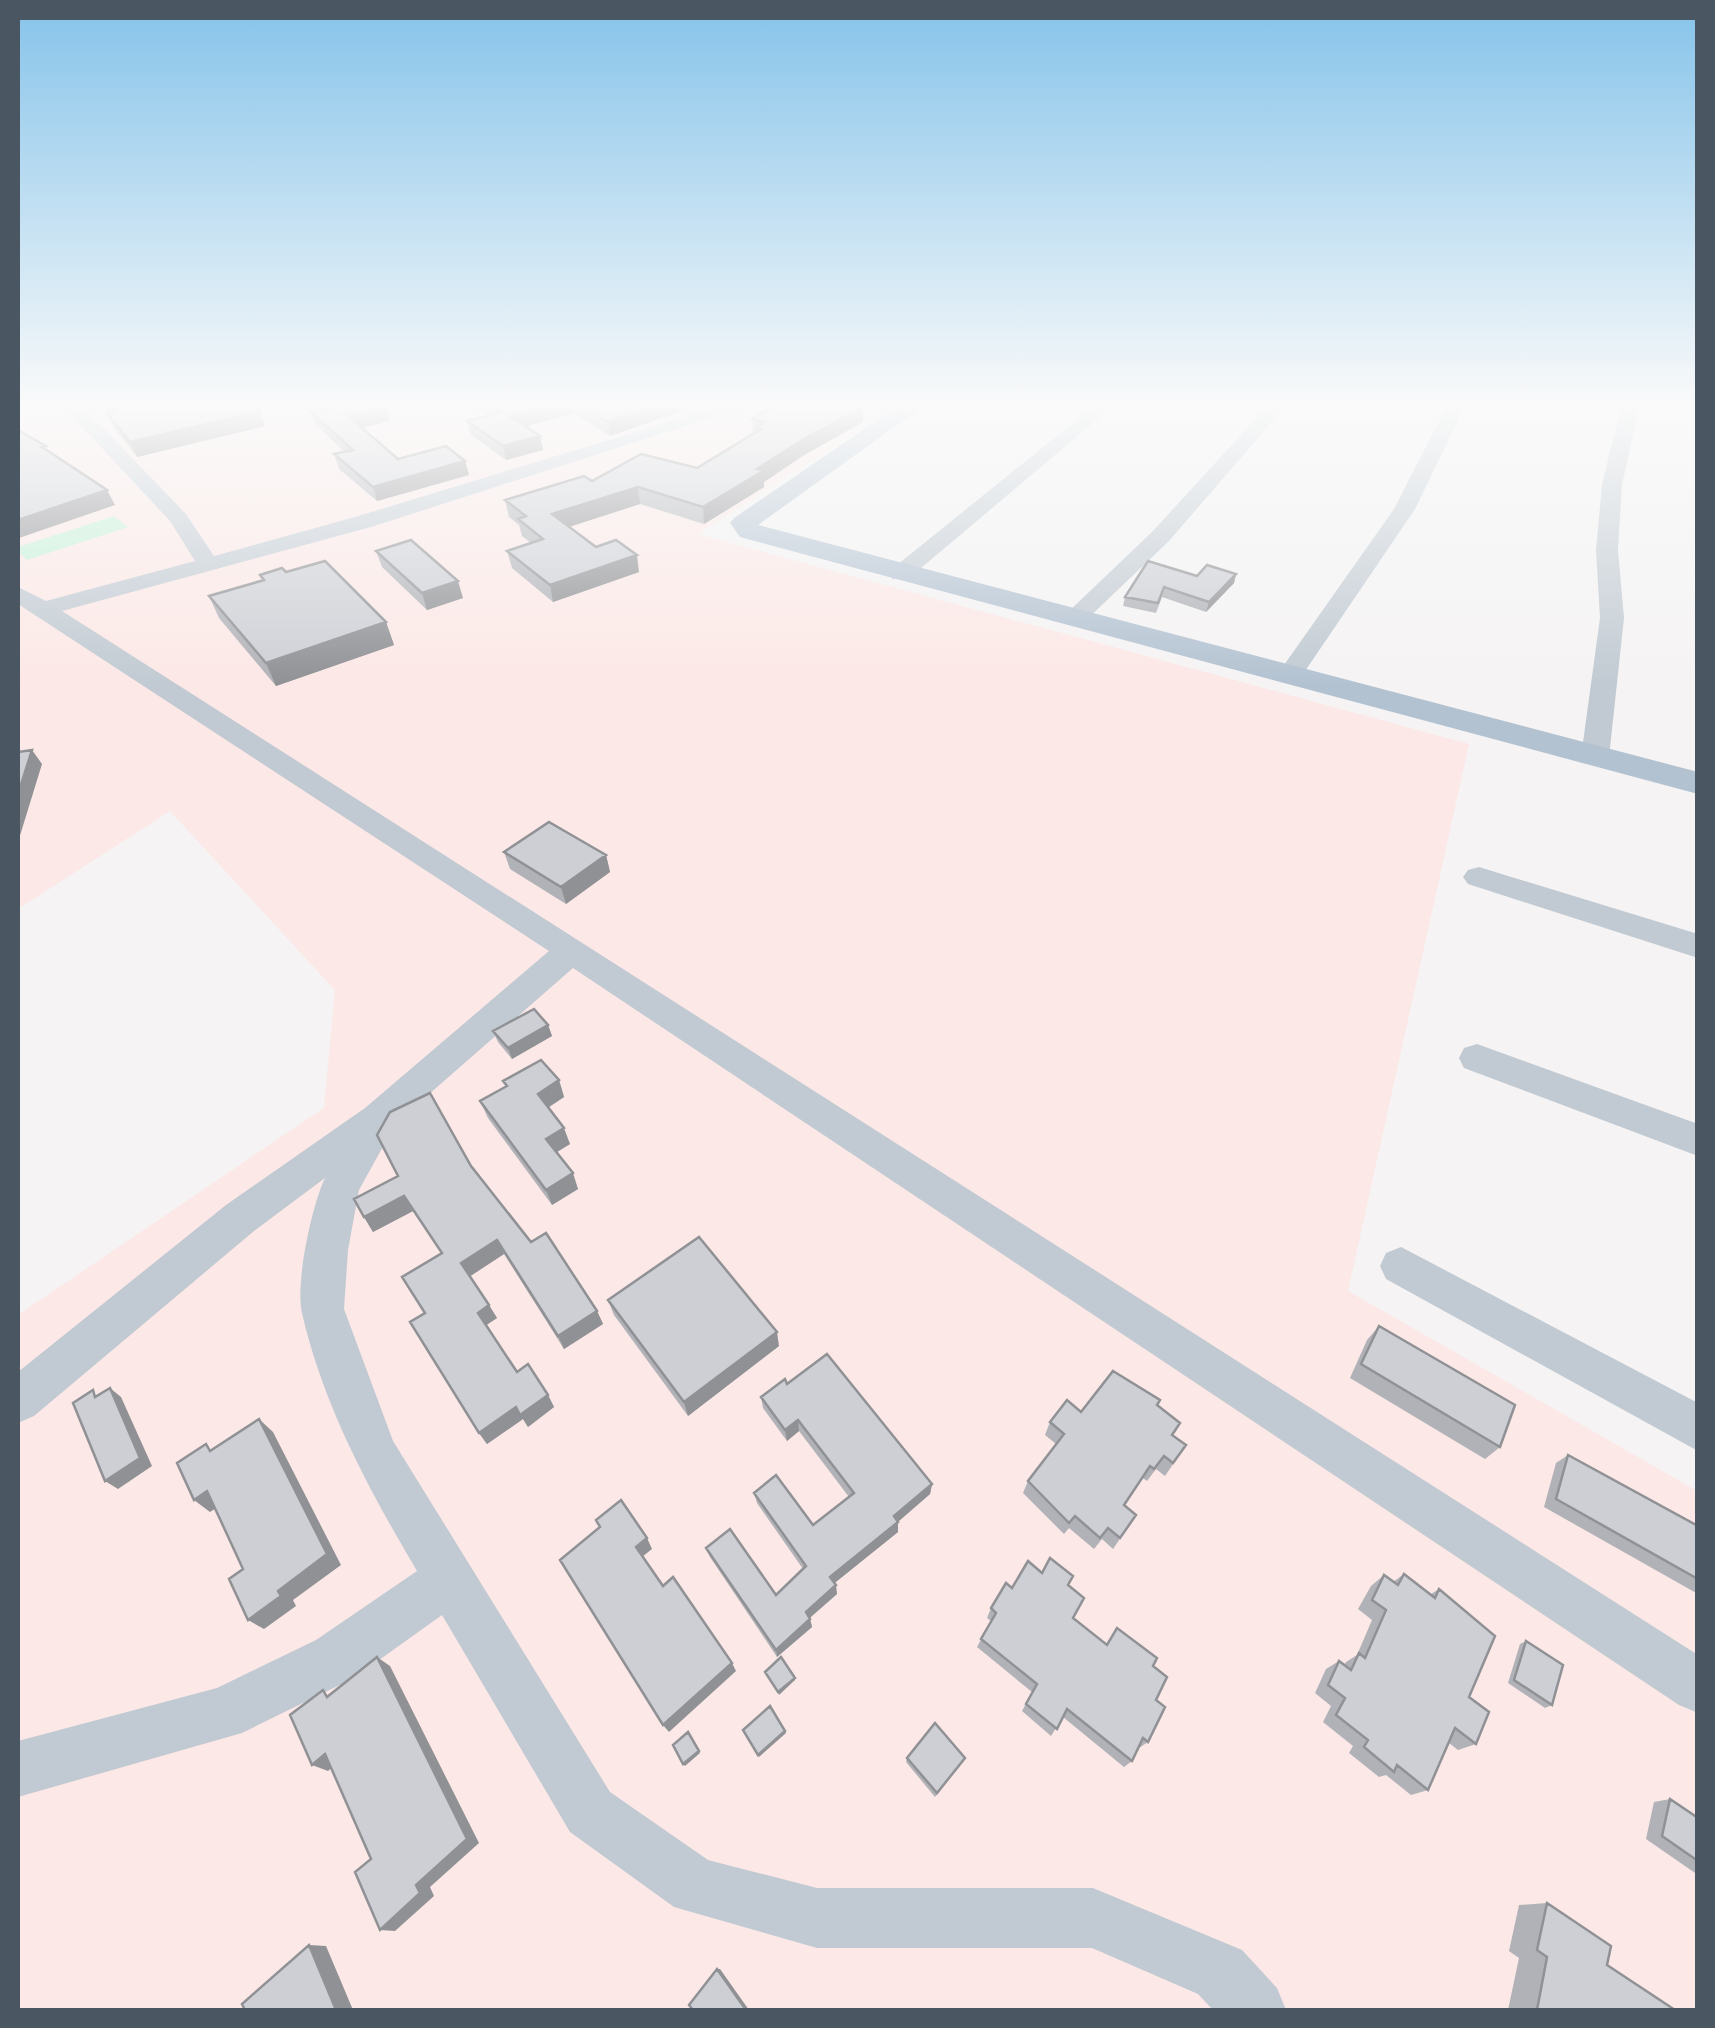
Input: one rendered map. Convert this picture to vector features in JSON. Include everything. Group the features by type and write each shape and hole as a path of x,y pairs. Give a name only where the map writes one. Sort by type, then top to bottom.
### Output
{"main road":[{"path":"780,497 742,523 748,530 900,574 1698,783"}],"street":[{"path":"159,497 179,518 209,566"},
{"path":"29,602 209,566 438,497"},
{"path":"900,574 994,497"},
{"path":"1074,619 1161,536 1196,497"},
{"path":"1290,675 1409,497"},
{"path":"1595,757 1612,618 1607,550 1611,497"},
{"path":"29,602 270,753 1698,1686"},
{"path":"1479,876 1698,946"},
{"path":"18,1400 240,1218 383,1112 570,952"},
{"path":"1476,1058 1698,1140"},
{"path":"383,1112 340,1188 327,1250 322,1309 374,1455 590,1812 695,1886 817,1918 1093,1918 1220,1972 1255,2010"},
{"path":"1401,1266 1698,1428"},
{"path":"18,1770 223,1714 336,1659 448,1580"}],"shaded area":[{"path":"18,497 756,497 698,534 1469,744 1348,1291 1697,1491 1697,2010 18,2010 18,1315 324,1108 335,990 170,811 18,909"}],"green space":[{"path":"114,516 128,527 27,560 18,551 18,547"}],"building":[{"path":"18,497 87,497 18,520"},
{"path":"607,497 552,514 596,547 616,540 637,555 550,585 507,551 543,539 518,519 526,516 505,500"},
{"path":"669,497 720,497 703,507"},
{"path":"411,540 458,581 422,593 376,551"},
{"path":"325,561 386,622 266,663 209,596 264,580 260,575 282,568 286,572"},
{"path":"1148,561 1197,576 1207,565 1236,574 1209,602 1164,587 1158,603 1125,597"},
{"path":"32,750 18,794 18,752"},
{"path":"549,822 606,855 561,887 504,852"},
{"path":"534,1009 548,1025 508,1048 493,1031"},
{"path":"541,1060 559,1080 538,1094 564,1128 546,1139 573,1173 546,1190 480,1101 507,1086 503,1081"},
{"path":"430,1093 471,1166 531,1242 546,1233 597,1311 558,1336 497,1240 461,1263 489,1305 478,1313 517,1372 528,1364 548,1395 520,1415 516,1407 479,1433 410,1322 425,1313 402,1277 442,1253 404,1196 364,1217 354,1199 398,1176 377,1135 390,1112"},
{"path":"699,1237 777,1332 684,1402 608,1300"},
{"path":"1379,1326 1515,1405 1500,1447 1361,1364"},
{"path":"827,1354 932,1484 894,1516 898,1522 830,1577 836,1585 806,1612 810,1619 776,1650 706,1548 730,1529 776,1595 806,1566 754,1493 776,1475 813,1525 854,1493 798,1420 785,1430 761,1397 785,1379 787,1384"},
{"path":"1113,1371 1160,1400 1157,1405 1180,1423 1172,1435 1186,1445 1173,1463 1164,1456 1154,1469 1150,1466 1124,1505 1136,1515 1120,1538 1108,1528 1100,1538 1075,1516 1069,1523 1028,1481 1064,1434 1050,1422 1067,1400 1081,1412"},
{"path":"110,1388 140,1458 105,1481 73,1403 93,1390 95,1397"},
{"path":"259,1419 327,1554 278,1591 281,1596 248,1620 229,1579 243,1569 207,1491 194,1500 177,1463 206,1444 210,1451"},
{"path":"1568,1455 1698,1526 1698,1579 1556,1499"},
{"path":"621,1500 647,1538 636,1547 663,1586 673,1577 732,1663 663,1725 560,1560 600,1527 596,1520"},
{"path":"1050,1558 1073,1576 1068,1585 1084,1598 1073,1618 1107,1645 1117,1628 1157,1658 1153,1666 1167,1677 1156,1700 1165,1707 1148,1742 1143,1738 1132,1761 1067,1709 1057,1729 1026,1704 1037,1684 981,1639 996,1613 991,1608 1006,1583 1012,1588 1028,1561 1042,1573"},
{"path":"1404,1574 1435,1598 1439,1589 1495,1636 1469,1697 1489,1712 1476,1744 1455,1728 1428,1790 1397,1765 1394,1772 1364,1747 1368,1740 1336,1715 1345,1698 1328,1685 1339,1661 1351,1670 1359,1653 1365,1658 1386,1610 1372,1600 1384,1575 1398,1585"},
{"path":"1526,1641 1563,1665 1552,1705 1514,1680"},
{"path":"377,1657 467,1839 416,1885 420,1893 380,1930 355,1872 371,1859 325,1754 312,1765 290,1715 323,1690 327,1697"},
{"path":"781,1657 795,1678 778,1692 765,1672"},
{"path":"770,1706 785,1731 758,1755 743,1730"},
{"path":"935,1723 965,1758 937,1793 907,1758"},
{"path":"688,1732 699,1751 683,1764 673,1745"},
{"path":"1670,1799 1698,1818 1698,1861 1662,1836"},
{"path":"1547,1903 1611,1946 1607,1965 1675,2010 1537,2010 1547,1957 1537,1950"},
{"path":"309,1945 336,2010 245,2010 242,2004"},
{"path":"717,1969 746,2010 693,2010 689,2005"}]}
